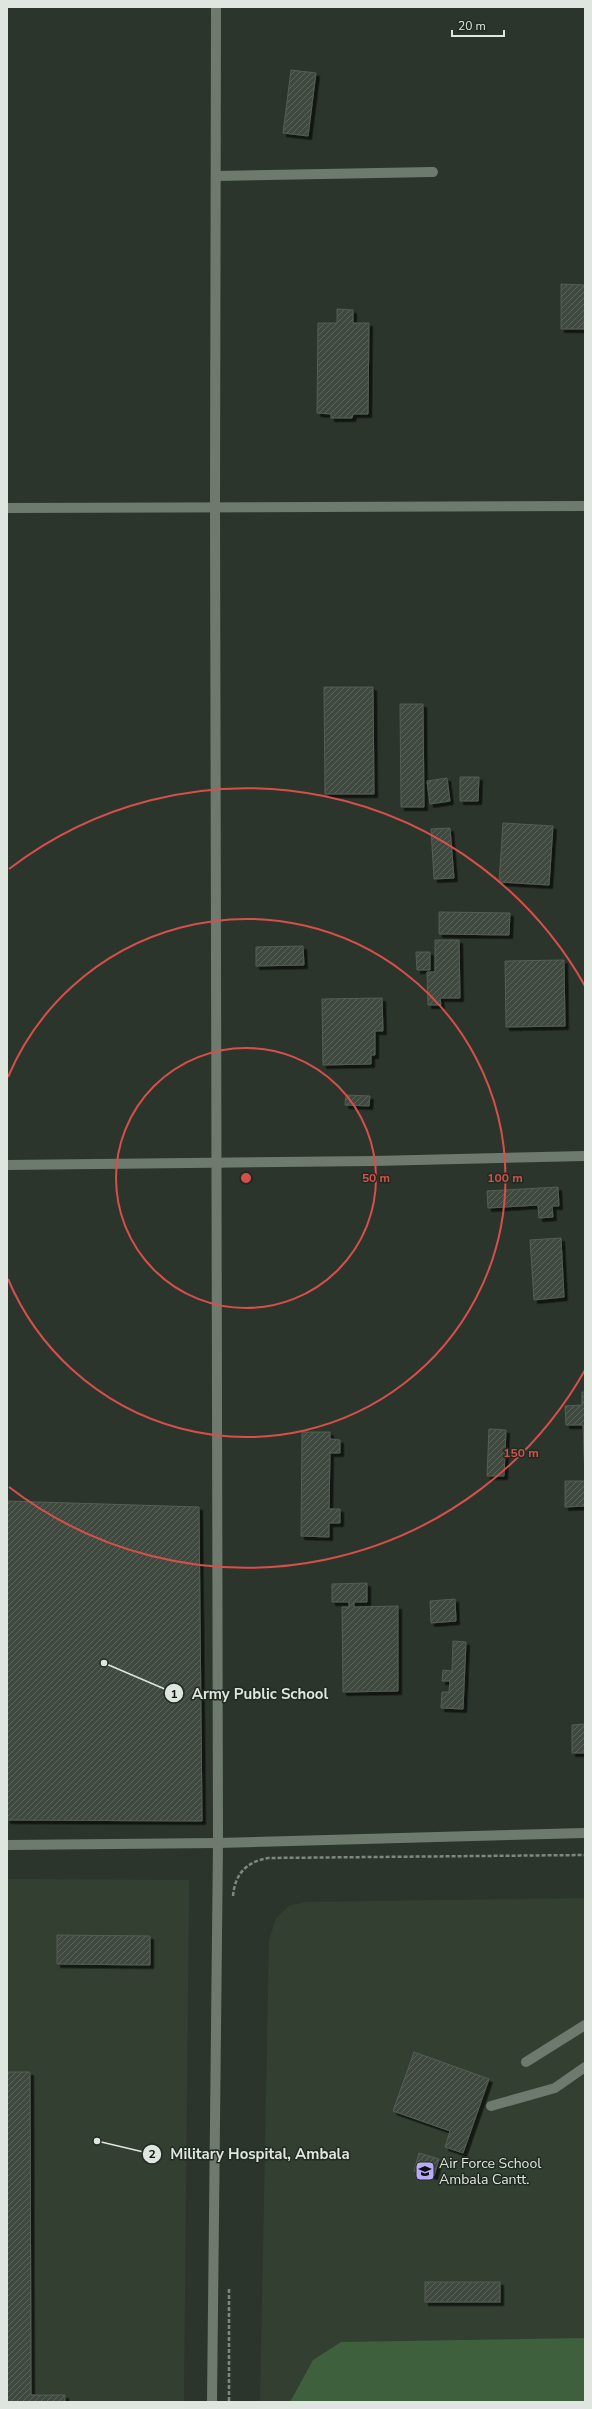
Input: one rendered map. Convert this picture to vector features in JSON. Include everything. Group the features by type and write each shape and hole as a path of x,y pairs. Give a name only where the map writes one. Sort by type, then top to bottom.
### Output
{"street":[{"path":"212,2402 218,1843 215,508 216,7"},
{"path":"216,176 434,172"},
{"path":"7,508 585,506"},
{"path":"7,1165 585,1156"},
{"path":"7,1845 218,1843 585,1833"},
{"path":"526,2062 585,2025"},
{"path":"491,2106 555,2088 585,2067"}],"path":[{"path":"232,1899 234,1883 243,1868 253,1862 268,1858 585,1855"},
{"path":"228,2282 229,2402"}],"shaded area":[{"path":"7,1879 189,1880 184,2402 7,2402"},
{"name":"Air Force School Ambala Cantt.","path":"585,1898 585,2402 260,2402 269,1940 276,1918 289,1906 304,1902"}],"green space":[{"path":"585,2338 585,2402 290,2402 313,2360 341,2342"}],"building":[{"path":"291,70 316,73 308,136 283,133"},
{"path":"561,284 585,285 584,329 561,329"},
{"path":"337,309 353,310 353,323 369,323 368,414 353,414 352,418 331,418 331,414 317,413 318,323 337,323"},
{"path":"324,687 373,687 374,794 325,794"},
{"path":"400,704 423,704 424,807 401,807"},
{"path":"460,777 479,777 478,801 460,801"},
{"path":"447,778 450,801 430,804 427,781"},
{"path":"503,823 553,826 549,885 499,882"},
{"path":"450,828 454,878 434,879 431,829"},
{"path":"439,912 510,913 509,935 439,934"},
{"path":"435,940 459,940 460,998 440,998 441,1005 428,1005 427,972 435,972"},
{"path":"303,946 304,965 256,966 256,947"},
{"path":"416,952 430,952 430,970 417,970"},
{"path":"564,960 565,1026 506,1027 505,961"},
{"path":"382,998 383,1031 375,1031 375,1055 371,1055 371,1064 323,1065 322,999"},
{"path":"346,1095 370,1096 369,1106 345,1105"},
{"path":"558,1187 559,1206 552,1206 553,1217 539,1218 538,1205 488,1208 487,1191"},
{"path":"561,1238 564,1297 534,1300 530,1240"},
{"path":"582,1392 585,1392 585,1481 583,1425 566,1425 565,1406 582,1405"},
{"path":"489,1429 506,1430 504,1476 487,1476"},
{"path":"302,1432 330,1432 330,1439 340,1440 340,1453 330,1453 329,1509 340,1509 340,1523 329,1523 329,1537 301,1536"},
{"path":"565,1481 585,1481 585,1506 565,1507"},
{"path":"7,1501 199,1507 202,1821 7,1820"},
{"path":"367,1583 367,1602 354,1602 354,1607 398,1606 398,1691 343,1692 342,1607 349,1607 349,1602 332,1602 332,1584"},
{"path":"455,1599 456,1621 431,1623 430,1601"},
{"path":"453,1641 466,1642 463,1709 441,1708 442,1692 449,1692 450,1681 442,1681 443,1670 452,1671"},
{"path":"585,1724 585,1753 572,1753 572,1725"},
{"path":"57,1935 150,1936 150,1965 57,1964"},
{"path":"414,2052 489,2079 463,2153 445,2147 450,2131 393,2111"},
{"path":"7,2072 30,2072 31,2395 65,2395 65,2402 7,2402"},
{"path":"419,2153 439,2159 434,2176 414,2171"},
{"path":"425,2282 500,2282 500,2302 425,2302"}],"place":[{"name":"Army Public School","path":"104,1663"},
{"name":"Military Hospital, Ambala","path":"97,2141"},
{"name":"Air Force School Ambala Cantt.","path":"425,2171"}]}
